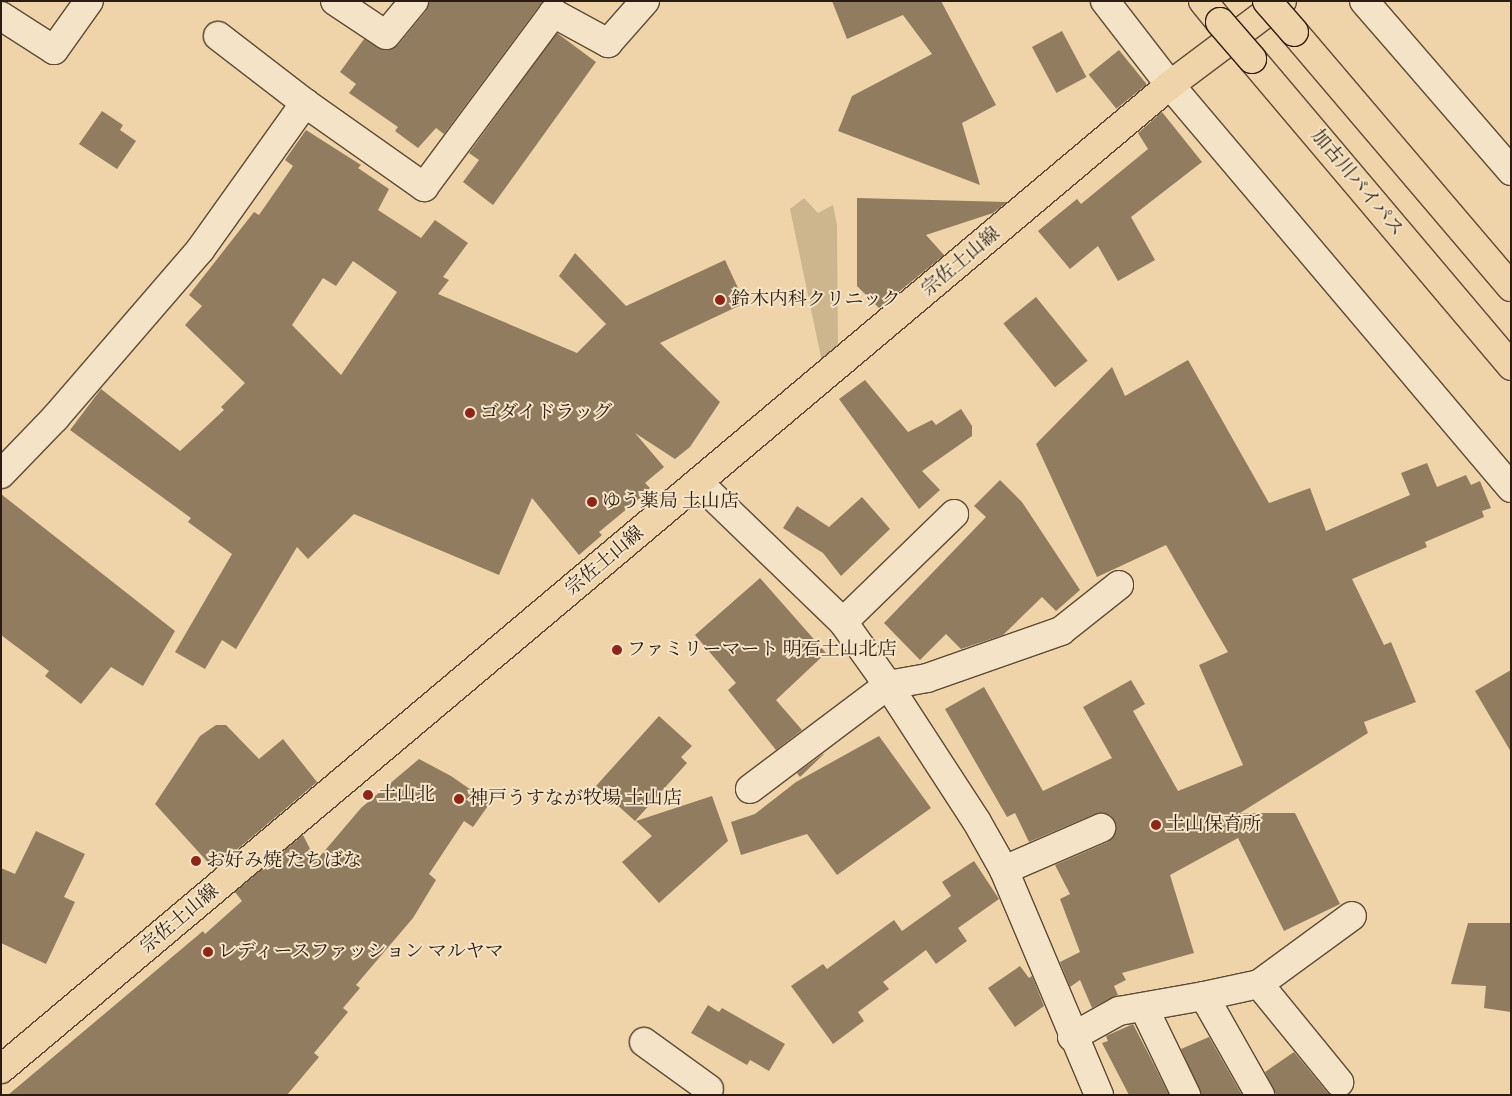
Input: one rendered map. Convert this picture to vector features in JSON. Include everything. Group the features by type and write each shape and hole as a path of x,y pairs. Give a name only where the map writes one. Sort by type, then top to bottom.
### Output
{"main road":[{"name":"加古川バイパス","path":"1202,1 1511,366"},
{"path":"1267,1 1511,287"},
{"name":"宗佐土山線","path":"1,1069 1170,85 1282,1"}],"street":[{"path":"1,16 54,50 89,1"},
{"path":"335,1 386,35 414,1"},
{"path":"218,36 305,103 424,187 553,13 608,43 645,1"},
{"path":"1105,1 1170,85 1511,488"},
{"path":"1364,1 1511,171"},
{"path":"1,474 49,424 200,250 305,103"},
{"path":"699,482 843,622 888,685 977,822 1004,870 1072,1037 1099,1095"},
{"path":"843,622 954,514"},
{"path":"750,789 888,685 927,678 1061,631 1119,585"},
{"path":"1004,870 1101,828"},
{"path":"1072,1037 1119,1011 1144,1008 1259,984 1352,916"},
{"path":"1259,984 1339,1082"},
{"path":"1204,996 1260,1095"},
{"path":"1144,1008 1186,1095"},
{"path":"644,1042 708,1090"}],"shaded area":[{"path":"804,198 818,213 833,205 837,225 838,348 822,362 790,209"}],"building":[{"path":"429,1 543,1 444,134 436,128 418,148 395,131 398,127 349,93 356,84 340,72 364,39 384,50 398,45 426,11"},
{"path":"832,1 941,1 996,105 962,123 980,185 838,131 852,96 932,54 903,15 847,39"},
{"path":"1062,31 1086,77 1056,93 1032,47"},
{"path":"557,33 596,62 493,205 463,182 479,160 469,153"},
{"path":"1119,50 1147,84 1116,109 1089,75"},
{"path":"102,111 123,125 120,130 136,141 117,169 79,144"},
{"path":"1162,112 1202,162 1131,217 1155,260 1118,281 1098,246 1070,269 1038,231 1077,199 1081,204 1148,149 1138,133"},
{"path":"306,130 361,165 358,168 389,189 378,210 421,238 435,220 468,243 443,277 449,280 438,294 577,353 606,324 559,276 575,253 626,306 725,260 745,303 660,343 720,402 690,447 675,459 635,433 664,467 645,483 650,488 645,494 599,532 602,535 579,555 532,498 499,575 354,514 308,559 297,547 236,649 222,640 205,669 175,652 232,554 188,522 191,518 70,430 101,389 180,451 224,410 221,407 245,383 185,325 202,306 189,295 254,212 259,215 293,166 285,160","holes":["353,261 397,292 341,375 292,325 323,278 336,286"]},
{"path":"857,198 1007,202 993,213 926,235 944,255 879,308 857,286"},
{"path":"1036,297 1088,361 1055,387 1003,323"},
{"path":"1188,360 1269,503 1310,488 1326,531 1410,495 1401,473 1427,463 1437,487 1466,475 1471,485 1480,481 1491,508 1482,511 1484,517 1425,542 1427,547 1352,579 1384,645 1391,642 1416,702 1364,722 1368,733 1240,813 1295,813 1340,904 1284,931 1238,838 1170,875 1194,953 1122,973 1126,980 1114,986 1118,995 1092,1008 1080,980 1070,987 1060,962 1080,952 1060,899 1070,894 1055,865 1108,842 1116,830 1115,821 1110,815 1095,814 1029,842 1015,813 1007,817 945,709 984,687 1043,791 1112,758 1083,707 1131,680 1145,704 1133,711 1178,791 1243,765 1199,665 1228,652 1166,545 1097,577 1036,444 1112,367 1125,396"},
{"path":"865,380 908,432 932,420 936,425 961,409 972,426 972,436 922,471 940,490 919,509 839,399"},
{"path":"1000,480 1022,502 1080,590 1056,611 1042,597 1003,635 961,649 946,634 920,660 884,623 986,517 974,506"},
{"path":"1,494 175,631 143,686 111,667 81,704 45,676 49,671 1,635"},
{"path":"862,497 890,529 841,576 823,553 783,528 797,506 829,527"},
{"path":"760,578 826,653 776,700 802,730 776,750 728,690 736,683 695,635"},
{"path":"1511,670 1511,752 1475,691"},
{"path":"659,716 692,746 681,757 687,763 635,821 596,786"},
{"path":"216,725 226,725 259,759 283,739 317,782 214,869 155,804 200,736"},
{"path":"879,736 931,808 837,875 807,834 741,855 731,822 755,814 796,782"},
{"path":"824,754 800,777 797,773"},
{"path":"419,759 451,776 490,803 473,827 464,821 429,874 436,880 413,918 356,985 360,988 343,1008 348,1012 314,1053 319,1057 287,1095 8,1095 203,931 205,934 242,901 235,892 303,835 316,861 361,808"},
{"path":"712,796 728,841 659,903 622,862 652,836 636,821"},
{"path":"36,831 85,854 64,897 75,902 46,964 1,943 1,868 15,874"},
{"path":"974,861 999,899 958,928 967,941 936,964 926,950 883,982 889,989 858,1012 864,1021 833,1044 791,986 823,964 827,969 894,920 902,931 951,896 942,882"},
{"path":"1468,923 1511,923 1511,1012 1484,1008 1486,986 1451,984"},
{"path":"1020,966 1029,978 1032,976 1044,1006 1015,1027 988,988"},
{"path":"708,1005 719,1012 722,1008 785,1044 769,1071 750,1060 747,1065 691,1033"},
{"path":"1133,1024 1169,1095 1129,1095 1102,1043 1108,1041 1106,1036"},
{"path":"1209,1037 1242,1095 1201,1095 1181,1049"},
{"path":"1294,1052 1331,1095 1276,1095 1265,1072"}],"place":[{"name":"鈴木内科クリニック","path":"720,300"},
{"name":"ゴダイドラッグ","path":"470,413"},
{"name":"ゆう薬局 土山店","path":"592,502"},
{"name":"ファミリーマート 明石土山北店","path":"617,650"},
{"name":"土山北","path":"368,795"},
{"name":"神戸うすなが牧場 土山店","path":"459,799"},
{"name":"土山保育所","path":"1156,825"},
{"name":"お好み焼 たちばな","path":"196,861"},
{"name":"レディースファッション マルヤマ","path":"208,952"}]}
